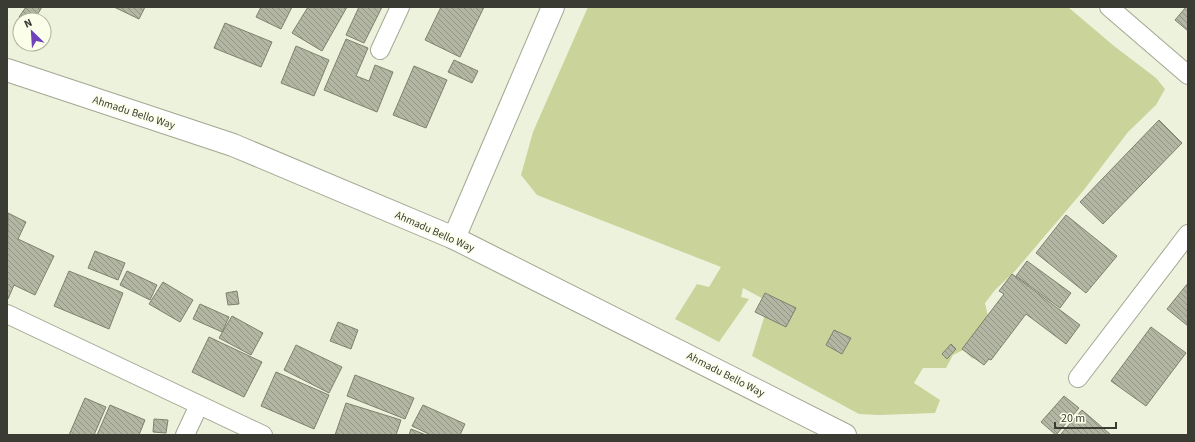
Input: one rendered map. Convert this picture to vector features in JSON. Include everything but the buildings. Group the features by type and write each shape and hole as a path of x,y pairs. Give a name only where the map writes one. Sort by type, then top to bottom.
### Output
{"street":[{"path":"380,50 400,7"},
{"path":"454,238 553,7"},
{"path":"1109,7 1188,75"},
{"name":"Ahmadu Bello Way","path":"7,70 233,144 454,238 845,435"},
{"path":"1078,378 1188,234"},
{"path":"7,314 263,435"},
{"path":"185,435 199,404"}],"green space":[{"path":"588,7 1068,7 1114,46 1156,78 1165,89 1156,105 1128,132 1083,191 1015,271 995,290 985,303 989,320 979,352 973,359 963,350 953,355 946,368 923,368 914,383 940,400 935,413 879,415 859,414 752,356 769,302 743,288 741,297 749,299 719,342 675,319 697,284 709,287 721,267 537,195 521,175 533,132"}]}
